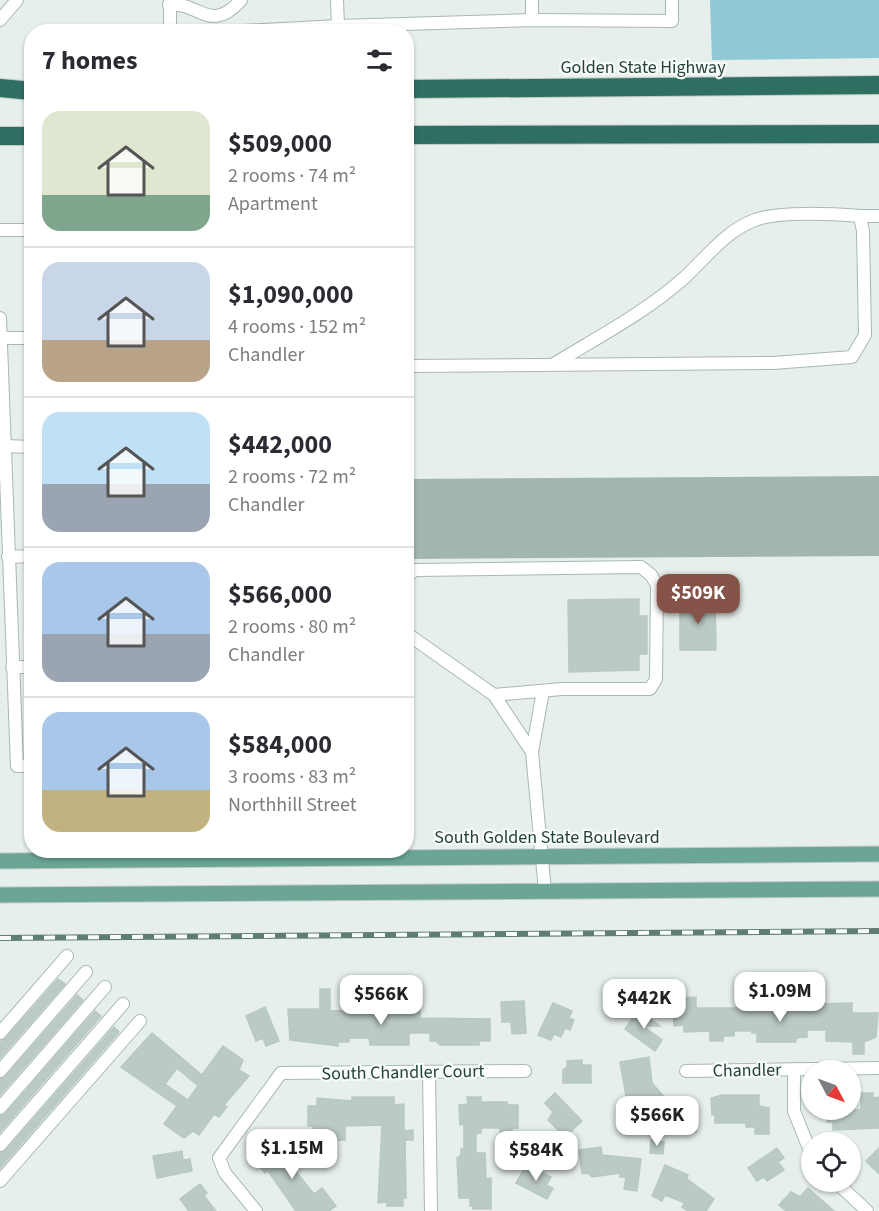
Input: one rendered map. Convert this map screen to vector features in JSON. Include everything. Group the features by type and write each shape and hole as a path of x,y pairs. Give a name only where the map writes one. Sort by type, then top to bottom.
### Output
{"highway":[{"name":"Golden State Highway","path":"414,89 879,85"},
{"path":"0,91 24,92"},
{"path":"414,135 879,134"},
{"path":"0,136 24,136"}],"main road":[{"name":"South Golden State Boulevard","path":"414,857 879,854"},
{"name":"South Golden State Boulevard","path":"0,861 326,858"},
{"path":"0,896 879,889"}],"street":[{"path":"0,20 17,0"},
{"path":"170,24 169,2 179,3 201,15 219,15 226,14 241,0"},
{"path":"337,0 338,24"},
{"path":"532,0 532,20"},
{"path":"403,24 532,20 672,21 672,0"},
{"path":"554,364 629,318 684,278 720,241 755,219 822,213 879,216"},
{"path":"414,366 773,363 852,357 865,335 863,231 860,216"},
{"path":"0,230 24,230"},
{"path":"0,318 12,667 6,702 17,766 24,766"},
{"path":"1,338 24,338"},
{"path":"4,446 24,447"},
{"path":"8,557 24,556"},
{"path":"414,571 641,567 651,575 657,585 656,680 650,689 494,695"},
{"path":"414,639 494,695 532,752"},
{"path":"12,667 24,667"},
{"path":"543,692 532,752 544,856 545,891"},
{"path":"0,1033 67,956"},
{"path":"0,1071 86,972"},
{"path":"0,1108 105,987"},
{"path":"0,1145 123,1004"},
{"path":"0,1181 140,1020"},
{"name":"Chandler","path":"686,1071 879,1068"},
{"path":"794,1069 794,1111 802,1132"},
{"name":"South Chandler Court","path":"256,1211 225,1173 219,1158 281,1073 525,1071"},
{"path":"429,1072 431,1211"},
{"path":"847,1192 867,1211"}],"water":[{"path":"710,0 879,0 879,58 712,60"}],"building":[{"path":"639,599 639,616 647,616 647,654 639,654 639,670 569,672 568,600"},
{"path":"715,600 716,650 680,650 680,601"},
{"path":"58,979 65,984 0,1058 0,1042"},
{"path":"320,989 330,989 330,1011 420,1007 420,1018 490,1019 490,1041 479,1041 479,1045 440,1045 436,1041 430,1041 430,1033 409,1033 409,1045 370,1045 369,1038 349,1038 349,1042 338,1042 338,1046 290,1040 288,1009 320,1009"},
{"path":"77,995 83,1000 0,1095 0,1079 6,1076"},
{"path":"696,997 696,1008 816,1008 816,1004 852,1003 852,1013 878,1013 876,1037 864,1042 864,1054 853,1054 853,1042 826,1041 826,1030 807,1030 807,1037 796,1038 796,1042 757,1042 757,1033 752,1033 752,1031 734,1031 734,1036 723,1036 723,1041 710,1041 710,1031 684,1032 684,1025 674,1026 673,1005 681,1005 681,998"},
{"path":"524,1001 526,1033 512,1034 511,1022 502,1022 501,1002"},
{"path":"553,1003 572,1011 569,1018 574,1020 570,1030 565,1028 561,1037 554,1034 551,1040 538,1035"},
{"path":"265,1007 279,1041 266,1046 263,1038 256,1041 246,1016"},
{"path":"638,1010 660,1026 643,1026 662,1040 655,1051 625,1029"},
{"path":"95,1011 101,1016 0,1132 0,1116 6,1113"},
{"path":"114,1027 119,1032 0,1168 0,1153 6,1150"},
{"path":"152,1033 202,1075 223,1046 243,1060 239,1070 249,1076 224,1105 227,1107 219,1117 214,1114 199,1135 193,1131 184,1138 164,1124 177,1106 121,1067","holes":["177,1068 198,1086 188,1100 165,1084"]},
{"path":"649,1057 652,1083 665,1098 637,1121 626,1108 632,1104 626,1096 620,1062"},
{"path":"582,1060 582,1065 591,1065 591,1083 563,1083 563,1070 567,1067 567,1061"},
{"path":"555,1093 582,1121 565,1137 548,1120 553,1112 545,1103"},
{"path":"861,1093 873,1093 873,1098 879,1097 879,1128 833,1130 833,1122 827,1122 827,1120 861,1120"},
{"path":"722,1095 759,1095 759,1106 769,1108 769,1134 755,1134 755,1127 746,1127 746,1123 715,1123 711,1098"},
{"path":"352,1097 394,1097 394,1105 404,1104 404,1131 413,1130 413,1140 405,1140 406,1198 403,1198 403,1206 387,1206 387,1202 378,1203 382,1125 345,1126 345,1140 322,1141 331,1134 313,1134 313,1126 308,1126 308,1106 317,1106 317,1098 352,1101"},
{"path":"467,1097 481,1097 481,1102 507,1102 507,1105 518,1105 518,1128 512,1128 512,1133 500,1133 500,1128 481,1128 481,1133 476,1133 476,1153 485,1153 486,1179 491,1178 491,1209 473,1209 473,1206 470,1206 470,1198 459,1198 457,1158 461,1155 461,1149 464,1149 464,1124 460,1125 459,1105 468,1104"},
{"path":"674,1105 697,1110 696,1132 673,1131"},
{"path":"276,1136 290,1154 285,1158 314,1194 322,1188 336,1206 329,1211 296,1211 268,1171 265,1173 258,1164 266,1157 262,1147"},
{"path":"651,1140 664,1142 663,1154 650,1153"},
{"path":"601,1147 602,1155 641,1159 637,1191 624,1189 626,1177 620,1177 620,1173 592,1177 588,1173 582,1174 579,1150"},
{"path":"777,1148 784,1158 778,1162 784,1170 767,1181 764,1177 757,1181 748,1168"},
{"path":"879,1148 879,1174 866,1161"},
{"path":"182,1151 183,1160 190,1159 192,1171 157,1178 153,1156"},
{"path":"665,1165 688,1175 687,1179 714,1199 706,1211 688,1211 682,1207 685,1203 665,1195 662,1201 652,1196"},
{"path":"533,1168 551,1177 546,1185 553,1188 547,1199 516,1183 524,1169 531,1173"},
{"path":"200,1184 207,1193 204,1196 216,1211 189,1211 180,1199"},
{"path":"791,1192 800,1197 804,1192 813,1192 834,1211 786,1211 779,1205"}],"runway":[{"path":"414,519 879,516"}],"railway":[{"path":"0,938 879,931"}]}
